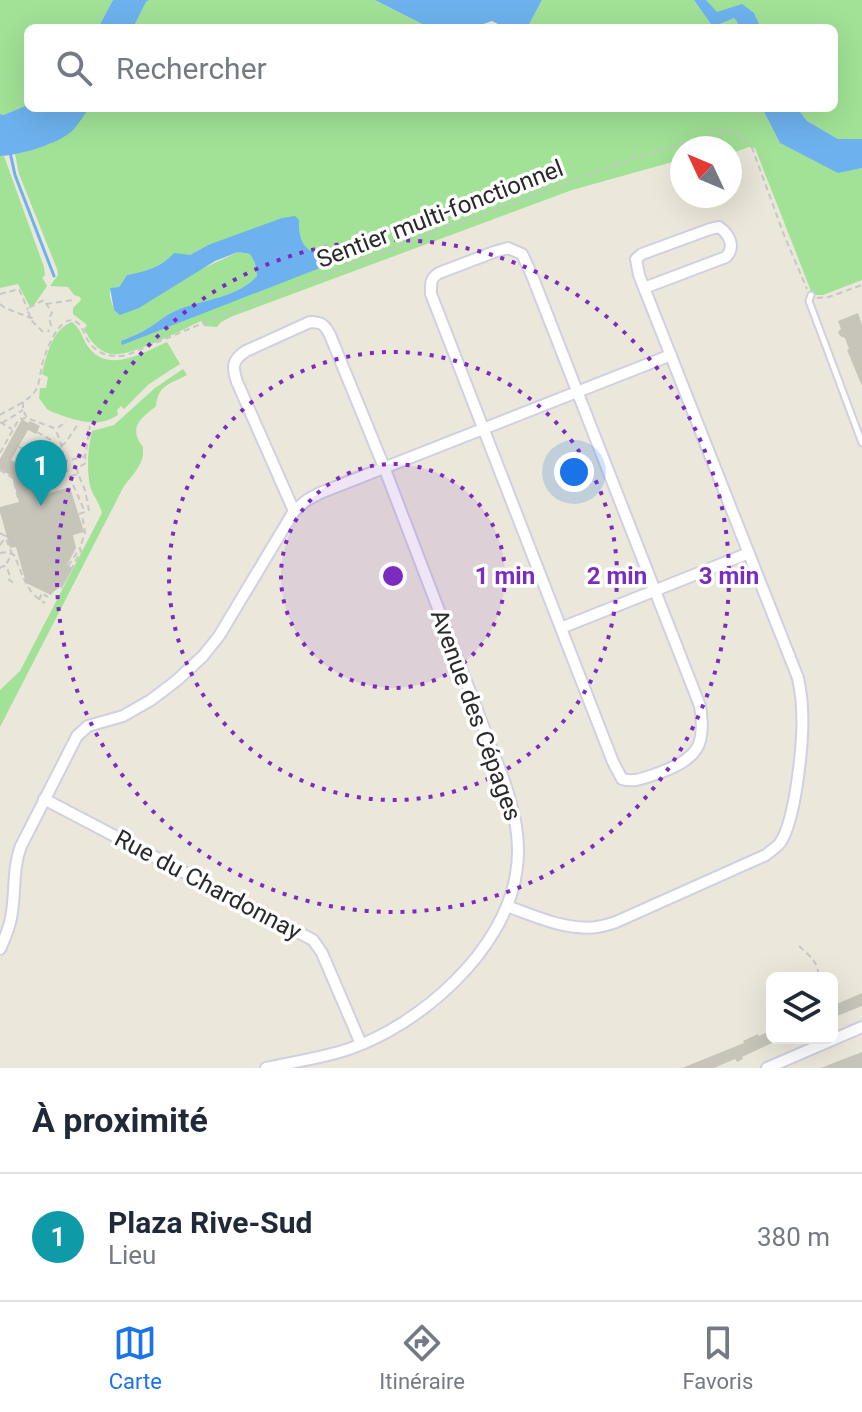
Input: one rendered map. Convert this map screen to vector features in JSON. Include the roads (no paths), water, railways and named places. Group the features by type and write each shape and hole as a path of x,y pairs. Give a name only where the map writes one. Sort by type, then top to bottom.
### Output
{"street":[{"path":"507,906 562,923 594,927 616,922 766,855 779,844 793,806 802,726 798,678 644,288 636,266 638,256 715,227 726,233 731,246 729,255 644,288"},
{"path":"508,248 522,254 578,392 702,714 700,740 688,760 639,780 622,779 613,762 431,294 433,277 508,248"},
{"name":"Avenue des Cépages","path":"266,1068 333,1054 361,1044 404,1022 431,1003 475,959 507,906 516,875 518,841 510,797 384,467 325,325 318,322 310,322 246,351 233,362 233,371 294,511"},
{"path":"0,949 12,915 17,855 70,747 82,730 123,716 151,700 203,656 219,636 294,511 320,493 671,355"},
{"path":"561,628 749,553"},
{"name":"Rue du Chardonnay","path":"44,799 313,940 322,953 361,1044"},
{"path":"767,1068 862,1027"}],"lane":[{"path":"811,295 809,301 862,443"}],"water":[{"path":"113,0 149,0 135,24 100,24"},
{"path":"375,0 542,0 529,24 498,24 492,21 483,24 422,24"},
{"path":"694,0 706,0 717,12 742,4 754,13 759,24 737,24 734,18 711,24"},
{"path":"24,107 24,112 86,112 74,129 50,144 0,156 0,114"},
{"path":"764,112 800,112 807,121 838,139 862,139 862,168 838,173 780,143"},
{"path":"295,216 299,220 303,243 309,250 325,253 356,247 361,252 122,345 121,341 171,313 228,295 257,276 250,254 238,252 215,261 139,308 120,315 114,310 110,288 119,287 127,275 153,268 174,253 190,255 208,245"}],"waterway":[{"path":"10,152 15,175 54,276"}],"place":[{"name":"Plaza Rive-Sud","path":"41,506"}]}
